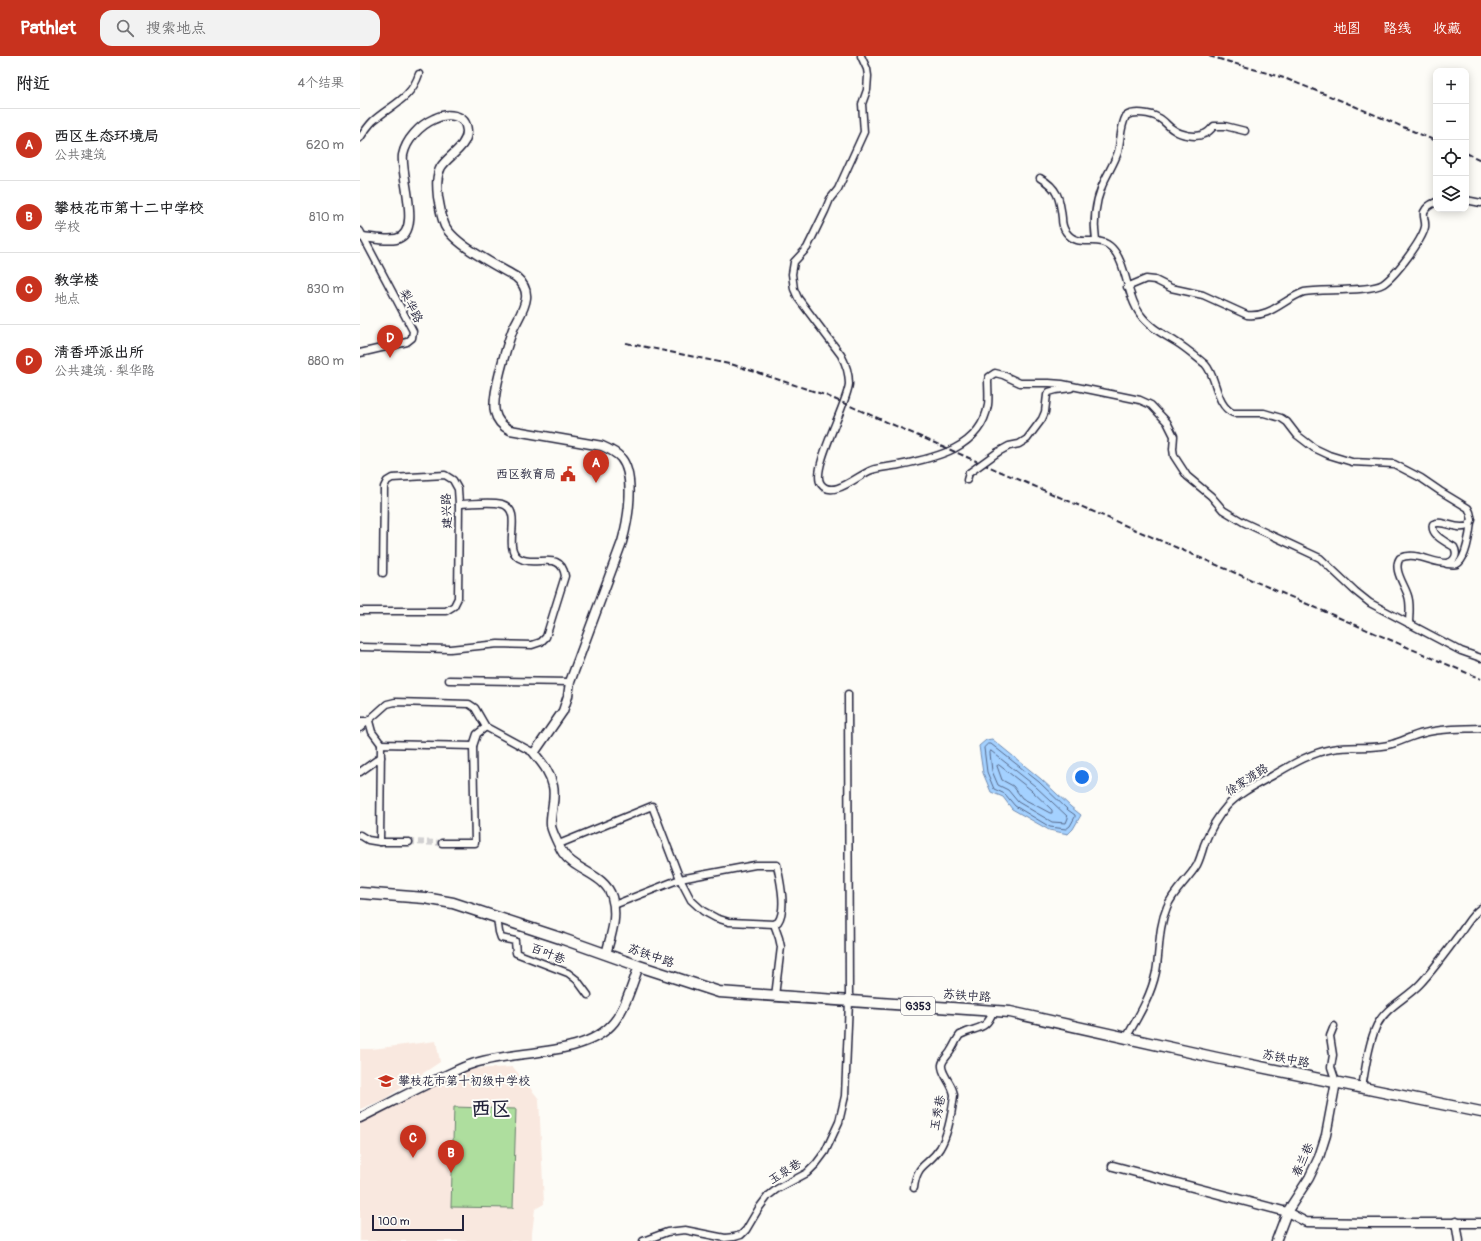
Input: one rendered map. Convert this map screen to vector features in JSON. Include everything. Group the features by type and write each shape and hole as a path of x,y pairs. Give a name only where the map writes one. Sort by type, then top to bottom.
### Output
{"highway":[{"name":"苏铁中路","path":"360,893 424,898 446,902 719,992 1010,1012 1216,1058 1481,1112"}],"street":[{"path":"861,56 868,76 867,90 862,104 865,124 863,138 838,189 830,199 807,248 794,262 792,268 794,289 798,298 841,354 846,364 848,375 848,385 841,411 827,444 819,469 819,483 824,487 831,489 838,488 874,469 929,459 960,446 973,435 981,423 988,405 988,380 994,373 1003,375 1020,383 1049,383 1079,387 1140,400 1151,405 1170,427 1174,439 1172,449 1174,456 1187,476 1211,496 1223,510 1243,522 1320,558 1370,603 1461,651 1481,658"},
{"path":"360,138 374,121 410,91 417,81 419,74"},
{"path":"1096,240 1094,230 1095,212 1102,186 1118,152 1122,126 1126,116 1137,114 1153,115 1174,130 1183,134 1196,136 1204,134 1214,126 1225,126 1245,131"},
{"path":"361,234 389,239 404,235 409,228 410,219 403,165 407,144 413,135 432,119 442,115 452,115 460,118 465,123 467,131 465,138 462,146 444,163 439,170 437,180 437,190 442,217 446,228 459,242 516,277 526,290 526,299 512,331 496,388 494,412 503,426 510,430 602,446 621,458 628,476 627,526 622,542 570,682 563,711 534,752"},
{"path":"1040,178 1054,188 1058,195 1064,230 1075,240 1096,240 1107,244 1112,249 1123,268 1127,287 1134,305 1141,316 1211,371 1220,399 1229,411 1264,414 1281,418 1287,422 1297,435 1305,442 1329,455 1352,462 1394,464 1463,504 1470,512 1472,520 1469,538 1459,563 1452,565 1418,556 1400,558 1398,561 1398,570 1410,605 1409,624"},
{"path":"1469,201 1481,203"},
{"path":"1127,287 1146,279 1155,280 1171,288 1202,295 1253,316 1267,313 1296,294 1304,292 1377,286 1388,280 1407,259 1425,227 1425,211 1433,204"},
{"name":"梨华路","path":"360,353 407,342 412,338 412,332 361,234"},
{"path":"968,476 998,452 1009,446 1019,444 1027,439 1042,419 1049,392 1079,387"},
{"name":"建兴路","path":"360,611 446,611 454,606 458,598 459,504 458,489 453,480 445,475 392,478 387,481 384,487 383,573"},
{"path":"360,647 450,649 498,644 532,645 541,642 546,637 565,576 564,568 558,562 526,560 519,558 514,553 512,546 512,515 509,508 495,503 459,504"},
{"path":"1444,563 1452,561 1455,558 1456,550 1454,547 1434,534 1432,530 1433,524 1439,522 1454,527 1464,528 1468,526 1472,520"},
{"path":"449,680 570,682"},
{"name":"玉泉巷","path":"642,1241 667,1232 685,1230 725,1238 734,1238 741,1235 746,1230 768,1196 777,1189 807,1173 816,1164 831,1141 843,1110 845,1096 849,1001 848,694"},
{"path":"360,728 387,704 395,702 469,704 476,708 486,727 534,752 547,770 554,788 554,801 550,826 563,854 605,885 611,895 615,917 606,954"},
{"path":"360,721 369,721"},
{"path":"369,721 372,732 381,744 380,842"},
{"path":"442,843 475,843 473,746 477,734 486,727"},
{"name":"徐家渡路","path":"1126,1038 1144,1007 1156,973 1162,924 1167,905 1197,864 1207,838 1218,818 1227,806 1237,797 1303,759 1324,751 1348,747 1376,747 1392,744 1424,732 1481,728"},
{"path":"381,744 473,746"},
{"path":"360,772 381,757"},
{"path":"559,844 652,806 680,879 691,900 703,911 716,918 729,922 774,924 778,922 782,912 781,884 777,864 755,864 680,879 614,906"},
{"path":"360,835 368,840 380,842 410,842"},
{"path":"1362,1087 1373,1035 1382,1017 1388,1010 1421,983 1460,934 1468,920 1481,908"},
{"name":"百叶巷","path":"497,918 501,938 515,941 516,954 568,973 577,980 588,995"},
{"path":"774,924 781,947 775,996"},
{"path":"360,1118 470,1064 490,1058 552,1050 581,1044 599,1035 614,1022 639,966"},
{"name":"玉秀巷","path":"914,1188 916,1173 939,1149 947,1131 954,1094 942,1067 944,1058 951,1051 960,1035 984,1026 988,1022 993,1011"},
{"path":"1334,1026 1330,1036 1333,1055 1331,1067 1336,1082"},
{"name":"春兰巷","path":"1276,1241 1287,1212 1309,1178 1319,1157 1326,1135 1336,1082"},
{"path":"1113,1166 1287,1212 1306,1222 1481,1223"},
{"path":"1456,1222 1459,1241"}],"shaded area":[{"name":"攀枝花市第十初级中学校","path":"436,1041 440,1062 383,1100 360,1109 360,1049 372,1049"},
{"path":"513,1067 539,1099 544,1204 535,1209 531,1241 360,1241 360,1122 471,1069"}],"green space":[{"path":"454,1107 516,1109 513,1208 451,1207"}],"water":[{"path":"992,739 1041,779 1081,815 1073,829 1068,834 1049,830 1012,809 1003,797 991,792 983,773 979,746 986,740"}],"tunnel":[{"path":"409,842 442,843"}],"railway":[{"path":"1209,56 1284,78 1434,140"},
{"path":"1469,154 1481,160"},
{"path":"626,343 734,365 825,395 1481,679"}],"place":[{"name":"清香坪派出所","path":"390,358"},
{"name":"西区教育局","path":"568,474"},
{"name":"西区生态环境局","path":"596,483"},
{"name":"攀枝花市第十初级中学校","path":"386,1081"},
{"name":"教学楼","path":"413,1158"},
{"name":"攀枝花市第十二中学校","path":"451,1173"}],"district":[{"name":"西区","path":"491,1108"}]}
